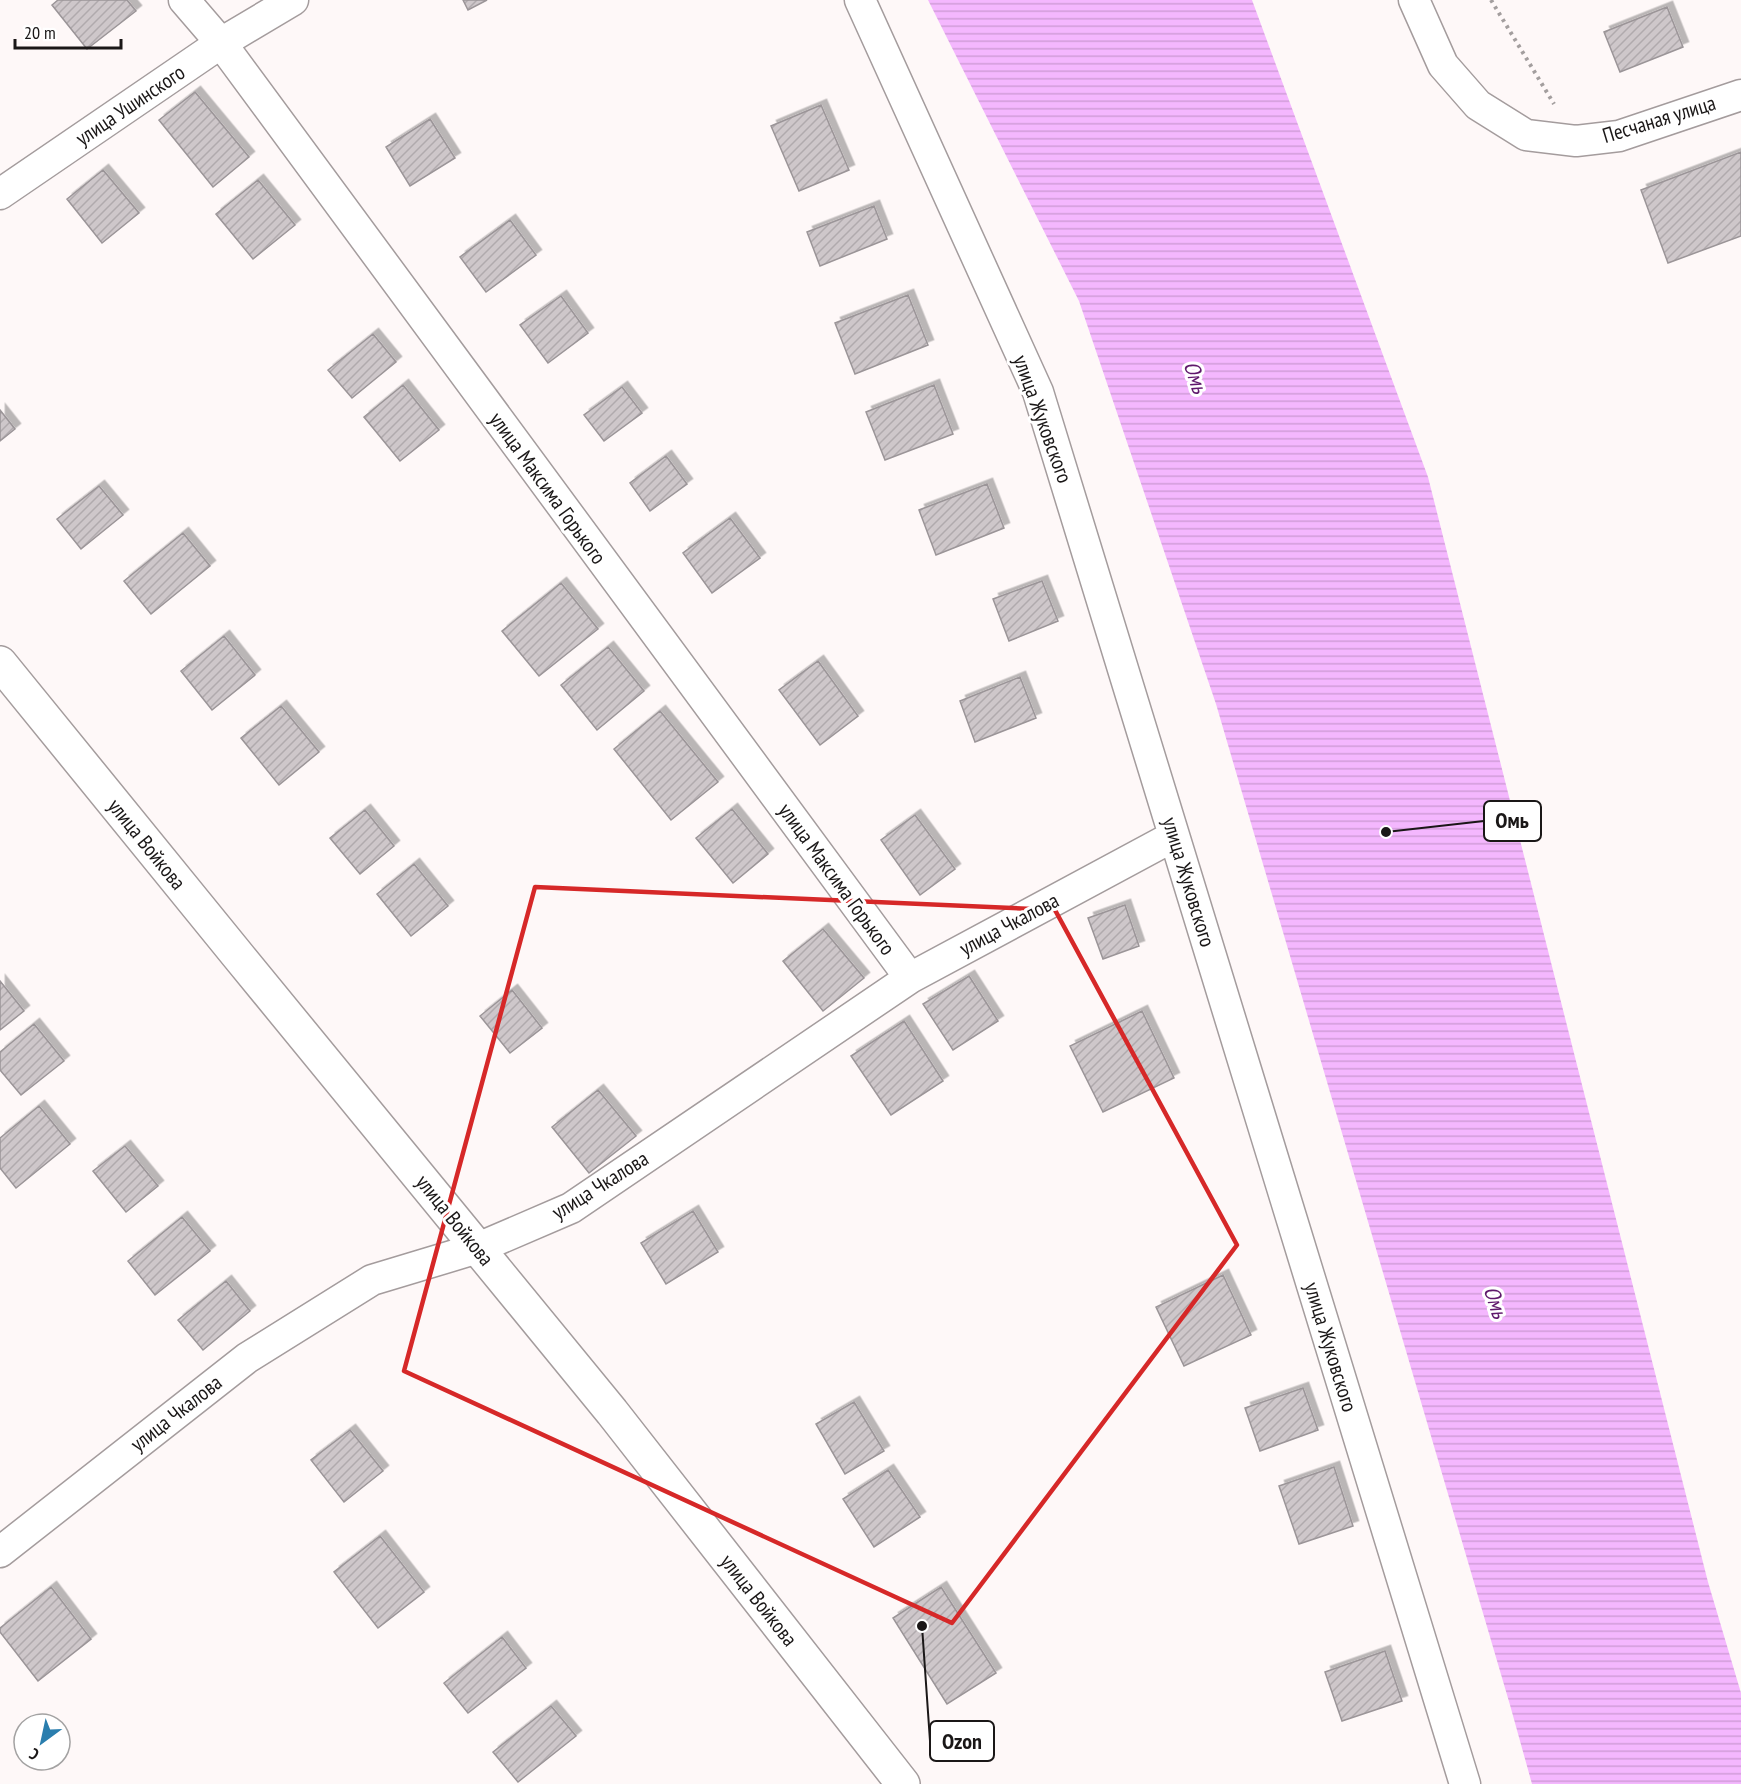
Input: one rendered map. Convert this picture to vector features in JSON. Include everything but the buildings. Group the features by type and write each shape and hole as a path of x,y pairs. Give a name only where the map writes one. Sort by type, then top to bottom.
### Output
{"main road":[{"name":"улица Войкова","path":"0,663 612,1412 903,1784"}],"street":[{"name":"улица Максима Горького","path":"184,0 221,43 910,978"},
{"name":"улица Ушинского","path":"0,194 221,43 293,0"},
{"name":"улица Жуковского","path":"860,0 1038,392 1465,1784"},
{"name":"Песчаная улица","path":"1414,0 1443,65 1478,105 1526,135 1576,141 1619,136 1741,94"},
{"name":"улица Чкалова","path":"0,1552 247,1358 372,1280 478,1248 571,1208 910,978 1174,836"}],"path":[{"path":"1491,0 1576,141"}],"highlighted area":[{"path":"535,887 1055,910 1237,1245 952,1623 404,1371"}],"water":[{"name":"Омь","path":"928,0 1252,0 1428,477 1708,1582 1741,1693 1741,1784 1532,1784 1216,704 1079,301"}],"place":[{"name":"Омь","path":"1386,832"},
{"name":"Ozon","path":"922,1626"}]}
